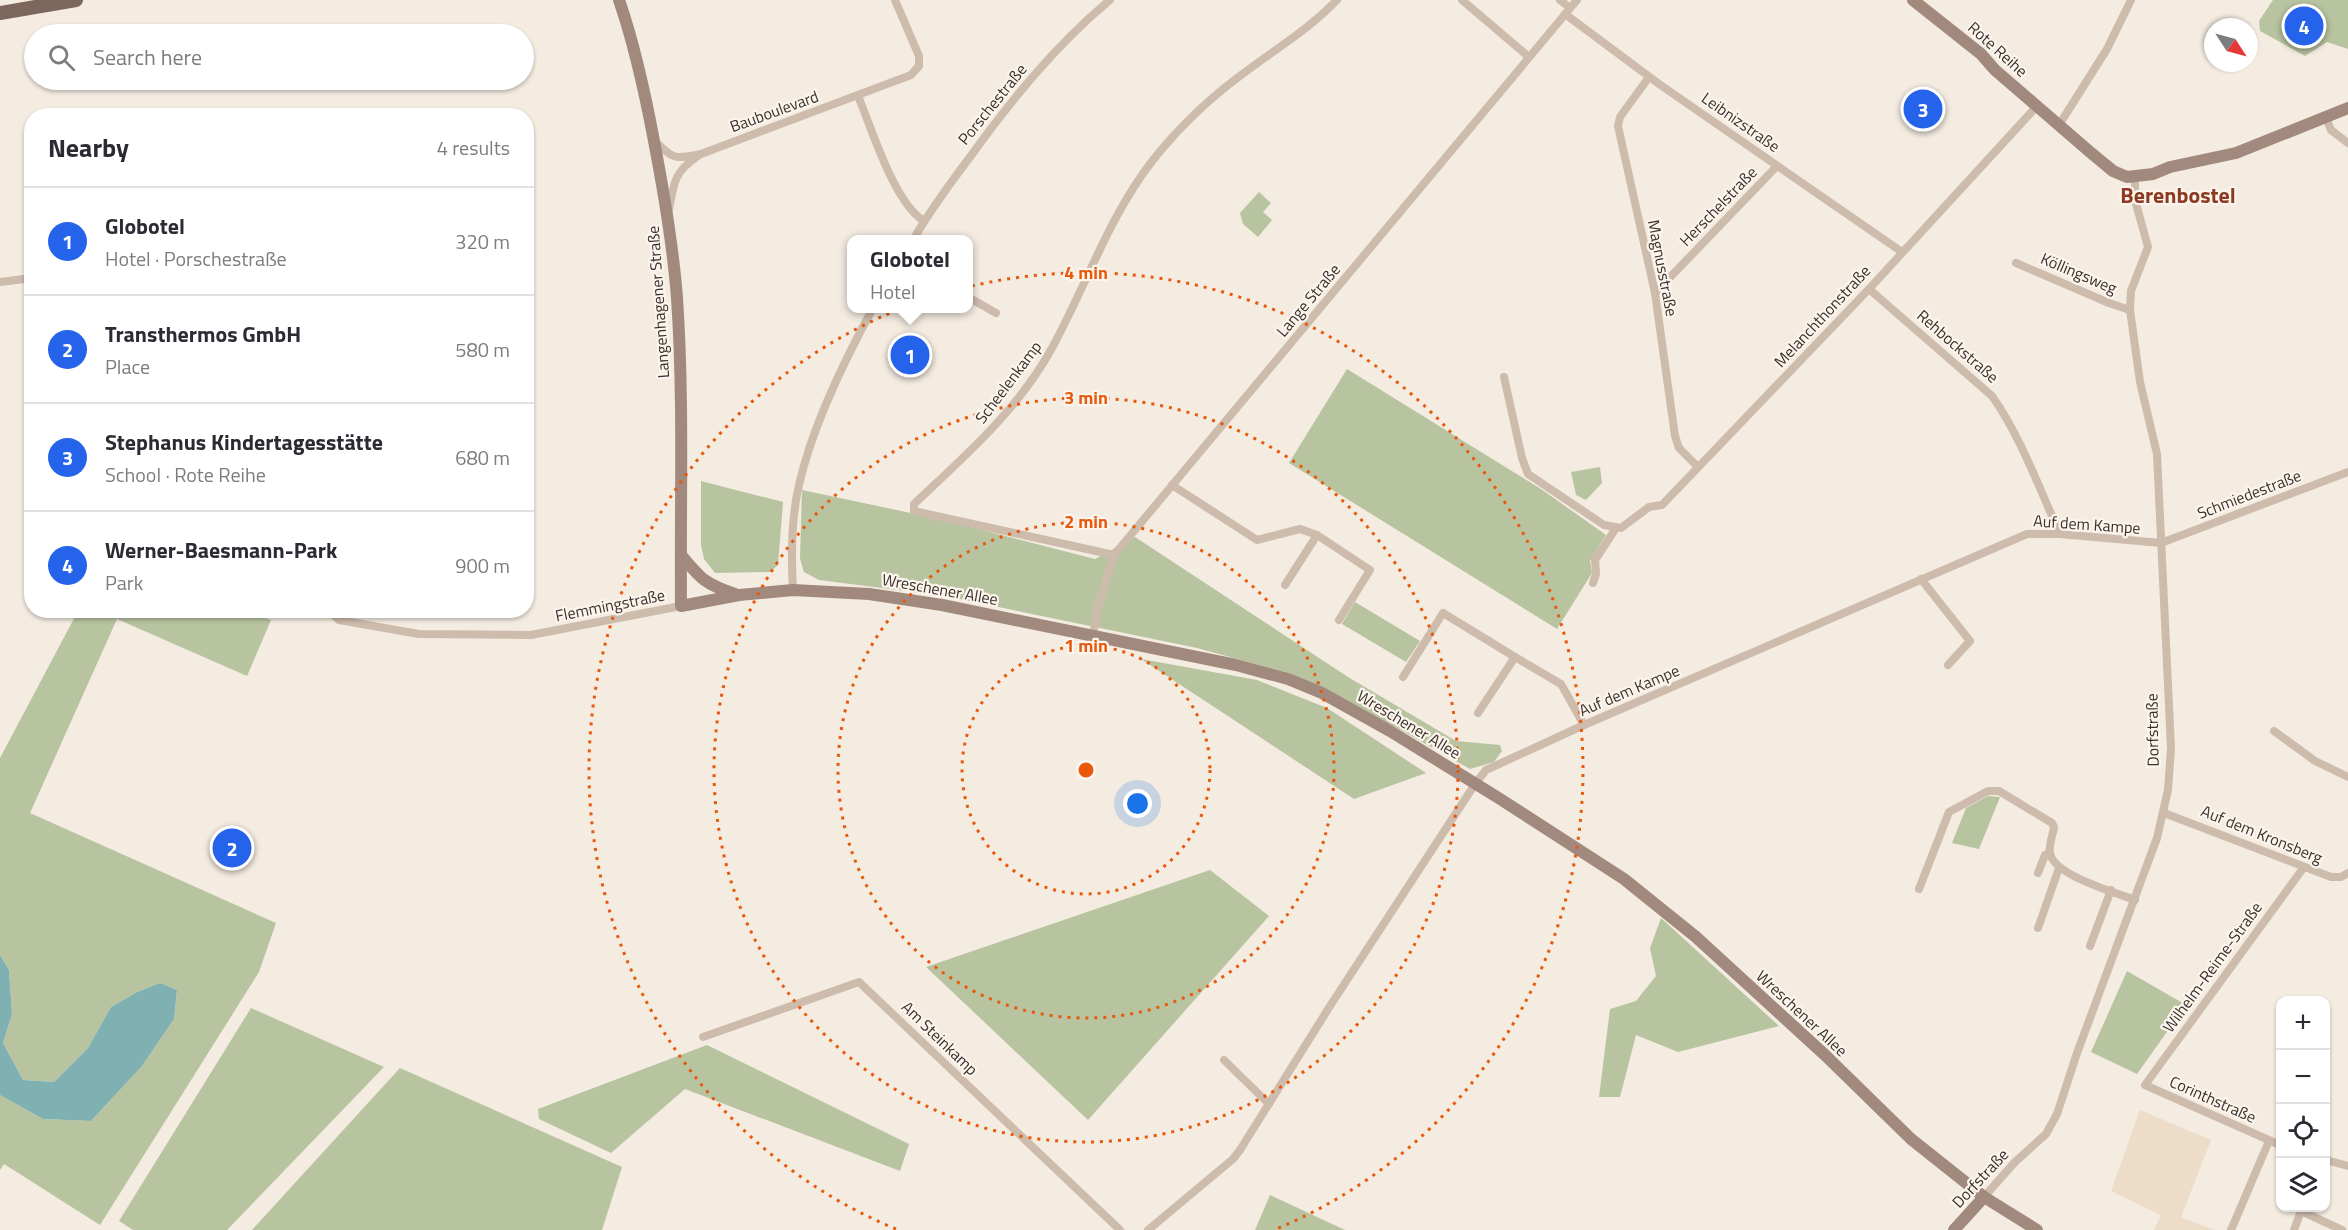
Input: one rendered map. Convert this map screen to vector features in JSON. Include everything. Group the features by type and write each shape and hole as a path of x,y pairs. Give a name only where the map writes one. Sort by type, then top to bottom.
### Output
{"main road":[{"path":"0,13 76,0"}],"street":[{"name":"Langenhagener Straße","path":"619,0 636,57 654,141 668,219 676,297 680,371 681,606"},
{"name":"Bauboulevard","path":"654,141 670,156 679,158 701,154 911,75 919,66 919,56 895,0"},
{"name":"Porschestraße","path":"916,235 1016,97 1063,44 1110,0"},
{"name":"Scheelenkamp","path":"1114,555 914,511 914,504 998,423 1036,374 1052,349 1118,215 1154,160 1184,125 1235,79 1299,36 1337,0"},
{"path":"1462,0 1529,57"},
{"name":"Leibnizstraße","path":"1560,0 1567,11 1649,77 1902,252"},
{"name":"Lange Straße","path":"1093,635 1099,603 1114,555 1577,0"},
{"name":"Rote Reihe","path":"1913,0 1981,54 1995,70 2113,171 2127,177 2135,177"},
{"path":"2059,125 2106,49 2131,0"},
{"name":"Magnusstraße","path":"1649,77 1620,117 1618,126 1655,293 1675,435 1679,448 1698,467"},
{"path":"858,96 898,191 909,208 924,221"},
{"name":"Melanchthonstraße","path":"1593,582 1596,574 1594,560 1616,528 1627,526 1649,507 1662,505 1869,289 2037,106"},
{"path":"2135,177 2236,153 2348,108"},
{"path":"2326,118 2331,130 2348,143"},
{"name":"Bauboulevard","path":"668,219 676,176 685,165 701,154"},
{"name":"Herschelstraße","path":"1655,293 1777,166"},
{"name":"Dorfstraße","path":"1954,1230 2015,1162 2046,1134 2057,1114 2077,1053 2135,900 2164,813 2168,790 2170,748 2157,454 2140,382 2130,310 2131,291 2148,248 2135,200 2135,177"},
{"name":"Köllingsweg","path":"2016,263 2130,310"},
{"path":"0,282 24,279"},
{"name":"Rehbockstraße","path":"1869,289 1992,396 2022,451 2060,534"},
{"path":"973,299 996,313"},
{"path":"794,590 793,524 808,453 837,382 871,313"},
{"path":"1504,377 1522,458 1528,474 1604,525 1616,528"},
{"name":"Schmiedestraße","path":"2161,543 2348,472"},
{"path":"1172,485 1257,540 1300,529 1317,535 1370,570 1339,620"},
{"name":"Auf dem Kampe","path":"1148,1230 1233,1159 1330,1006 1486,770 1584,725 2027,534 2060,534 2161,543"},
{"path":"1285,585 1317,535"},
{"path":"681,555 708,584 739,595"},
{"path":"1921,579 1970,641 1948,665"},
{"name":"Wreschener Allee","path":"681,606 739,595 794,590 869,594 942,605 1093,635 1236,665 1288,679 1351,708 1624,879 1696,937 1825,1055 1911,1139 1984,1197 2037,1230"},
{"name":"Flemmingstraße","path":"336,618 419,634 531,635 681,606"},
{"path":"1403,677 1443,613 1561,684 1584,725"},
{"path":"1478,712 1515,657"},
{"path":"2274,731 2315,760 2348,777"},
{"path":"1919,889 1949,812 1988,790 1999,790 2052,823 2054,827 2049,845 2050,853 2059,868 2135,900"},
{"name":"Auf dem Kronsberg","path":"2164,813 2331,878 2341,877 2348,873"},
{"path":"2038,873 2045,855 2050,853"},
{"name":"Wilhelm-Reime-Straße","path":"2145,1084 2304,867"},
{"path":"2038,928 2059,868"},
{"path":"2090,946 2111,890"},
{"name":"Am Steinkamp","path":"703,1037 859,982 1120,1230"},
{"path":"1224,1060 1269,1104"},
{"name":"Corinthstraße","path":"2145,1084 2276,1144"},
{"name":"Corinthstraße","path":"2231,1230 2269,1141"},
{"path":"2330,1161 2348,1166"},
{"path":"2294,1230 2301,1212"},
{"path":"2306,1212 2342,1230"}],"green space":[{"path":"2273,0 2348,0 2348,49 2327,42 2305,56 2260,31 2259,21"},
{"path":"1259,192 1271,203 1263,212 1272,220 1258,237 1243,224 1240,213"},
{"path":"1347,369 1541,489 1606,535 1590,561 1592,573 1557,629 1289,463"},
{"path":"1600,467 1602,483 1586,500 1576,495 1571,472"},
{"path":"701,481 783,502 778,565 770,572 715,573 704,559 701,545"},
{"path":"802,490 939,519 1095,559 1135,537 1348,677 1456,741 1500,745 1502,751 1494,762 1470,769 1390,724 1285,672 1197,648 945,596 819,580 804,572 800,559"},
{"path":"1355,602 1420,641 1406,662 1342,624"},
{"path":"74,618 266,618 271,620 247,676 117,619 30,813 276,923 259,972 100,1225 4,1164 0,1170 0,1095 43,1119 91,1121 142,1066 174,1019 177,990 160,983 137,992 111,1007 88,1048 54,1082 23,1080 3,1043 12,1014 9,970 0,955 0,758"},
{"path":"1141,659 1257,680 1327,708 1426,773 1354,799"},
{"path":"1988,796 2000,797 1979,849 1952,843 1966,808"},
{"path":"1210,870 1269,916 1088,1120 926,967"},
{"path":"1661,918 1779,1026 1678,1052 1636,1035 1620,1097 1599,1097 1610,1009 1636,1001 1656,976 1650,948"},
{"path":"2127,971 2186,1005 2137,1074 2091,1052"},
{"path":"251,1008 384,1067 227,1230 133,1230 119,1221"},
{"path":"707,1045 909,1144 900,1171 685,1089 611,1153 539,1119 538,1109"},
{"path":"400,1068 622,1167 602,1230 252,1230"},
{"path":"1270,1195 1345,1230 1255,1230"}],"shaded area":[{"path":"2140,1110 2211,1140 2181,1217 2214,1230 2154,1230 2161,1215 2111,1191"}],"water":[{"path":"0,955 9,970 12,1014 3,1043 23,1080 54,1082 88,1048 111,1007 137,992 160,983 177,990 174,1019 142,1066 91,1121 43,1119 0,1095"}],"place":[{"name":"Werner-Baesmann-Park","path":"2304,26"},
{"name":"Stephanus Kindertagesstätte","path":"1923,109"},
{"name":"Globotel","path":"910,355"},
{"name":"Transthermos GmbH","path":"232,848"}],"district":[{"name":"Berenbostel","path":"2178,195"}]}
